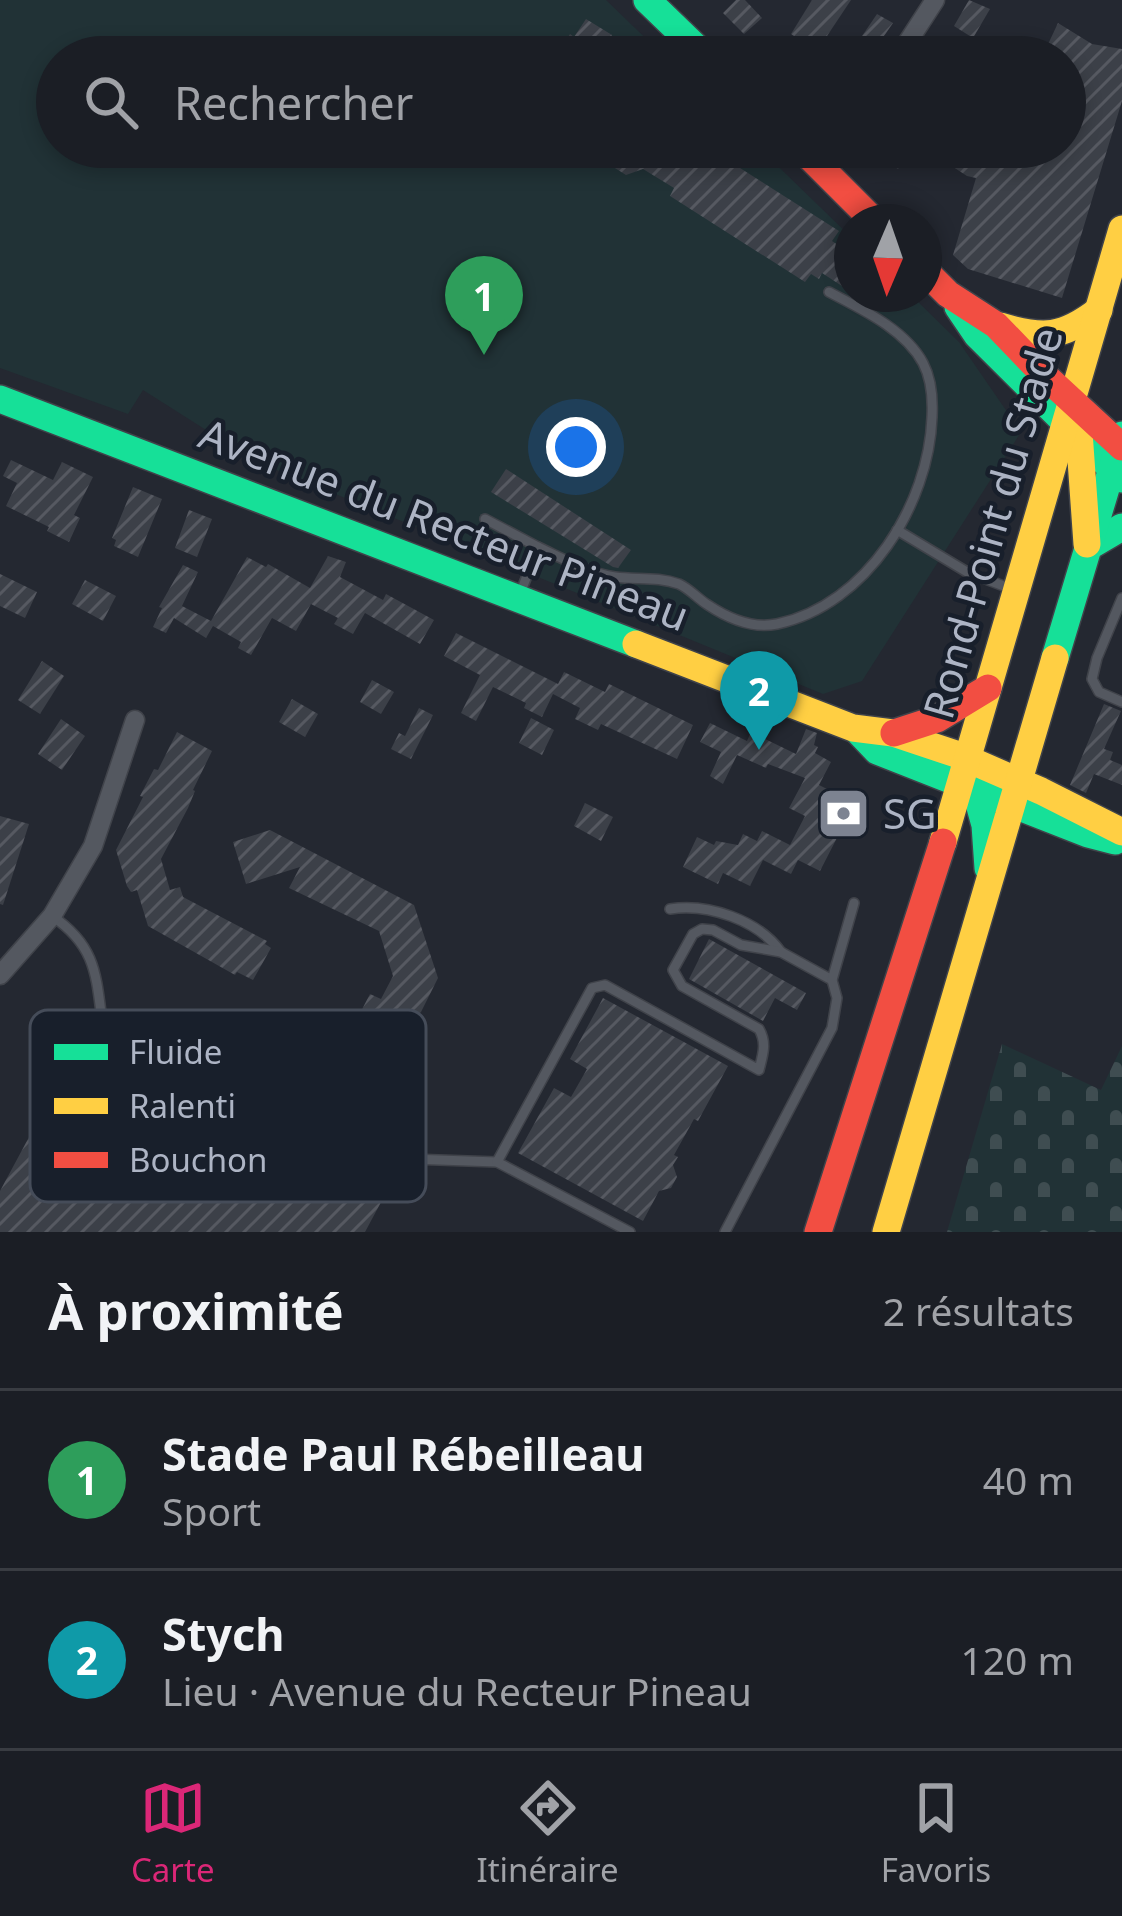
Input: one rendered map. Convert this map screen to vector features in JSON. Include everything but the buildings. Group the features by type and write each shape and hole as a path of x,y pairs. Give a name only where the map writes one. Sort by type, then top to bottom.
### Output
{"main road":[{"path":"647,0 684,36"},
{"path":"837,168 862,204"},
{"name":"Rond-Point du Stade","path":"818,1232 968,778 988,688 1073,419 1122,229"},
{"path":"942,288 977,335 1119,455"},
{"path":"948,294 996,325 1046,376 1073,419 1119,455"},
{"path":"996,325 1048,337 1079,326 1099,310"},
{"name":"Avenue du Recteur Pineau","path":"0,399 857,730 894,733 968,778"},
{"path":"1073,419 1088,547"},
{"path":"886,1232 1119,455"},
{"path":"1088,547 1122,527"},
{"path":"894,733 943,716 988,688"},
{"name":"Avenue du Recteur Pineau","path":"857,730 877,751 1015,792 1122,832"},
{"path":"968,778 985,825 989,878"},
{"name":"Avenue du Recteur Pineau","path":"1015,792 1088,834 1122,842"}],"street":[{"path":"912,36 935,0"},
{"path":"0,975 52,916 93,846 134,720"},
{"path":"801,1232 834,1183"}],"lane":[{"path":"485,519 597,573 685,587 741,623 774,625 817,610 878,558 897,530 915,499 932,435 933,394 922,361 877,317 829,292"},
{"path":"897,530 967,572 1018,590"},
{"path":"518,598 538,547"},
{"path":"1122,598 1092,679 1103,695 1122,702"},
{"path":"725,1232 832,1028 837,998 832,980 854,903"},
{"path":"670,909 717,910 770,938 781,952"},
{"path":"52,916 84,945 94,968 100,1010"},
{"path":"497,1162 592,988 605,986 759,1070 764,1038 759,1029 682,986 673,970 693,934 713,930 742,945 781,952 832,980"},
{"path":"426,1160 497,1162 609,1227 630,1232"}],"green space":[{"path":"0,0 606,0 643,36 36,36 36,168 780,168 834,221 834,312 928,312 959,342 1021,432 862,681 823,694 255,461 143,390 128,414 0,368"},
{"path":"1002,1044 1101,1090 1122,1046 1122,1232 947,1232"}],"traffic: fast":[{"path":"647,0 684,36"},
{"path":"958,307 977,335 1122,479"},
{"path":"0,399 636,644"},
{"path":"1055,658 1122,435"},
{"path":"1088,547 1122,527"},
{"path":"857,730 877,751 1115,841"},
{"path":"973,782 985,825 988,868"}],"traffic: slow":[{"path":"943,842 1122,229"},
{"path":"1000,326 1052,333 1099,310"},
{"path":"1079,432 1087,544"},
{"path":"636,644 853,728 893,733 956,754 1122,832"},
{"path":"886,1232 1055,658"}],"traffic: jam":[{"path":"821,168 857,204"},
{"path":"942,288 996,325 1122,447"},
{"path":"894,733 937,719 988,688"},
{"path":"818,1232 943,842"}],"place":[{"name":"Stade Paul Rébeilleau","path":"484,355"},
{"name":"Stych","path":"759,750"},
{"name":"SG","path":"844,814"}]}
